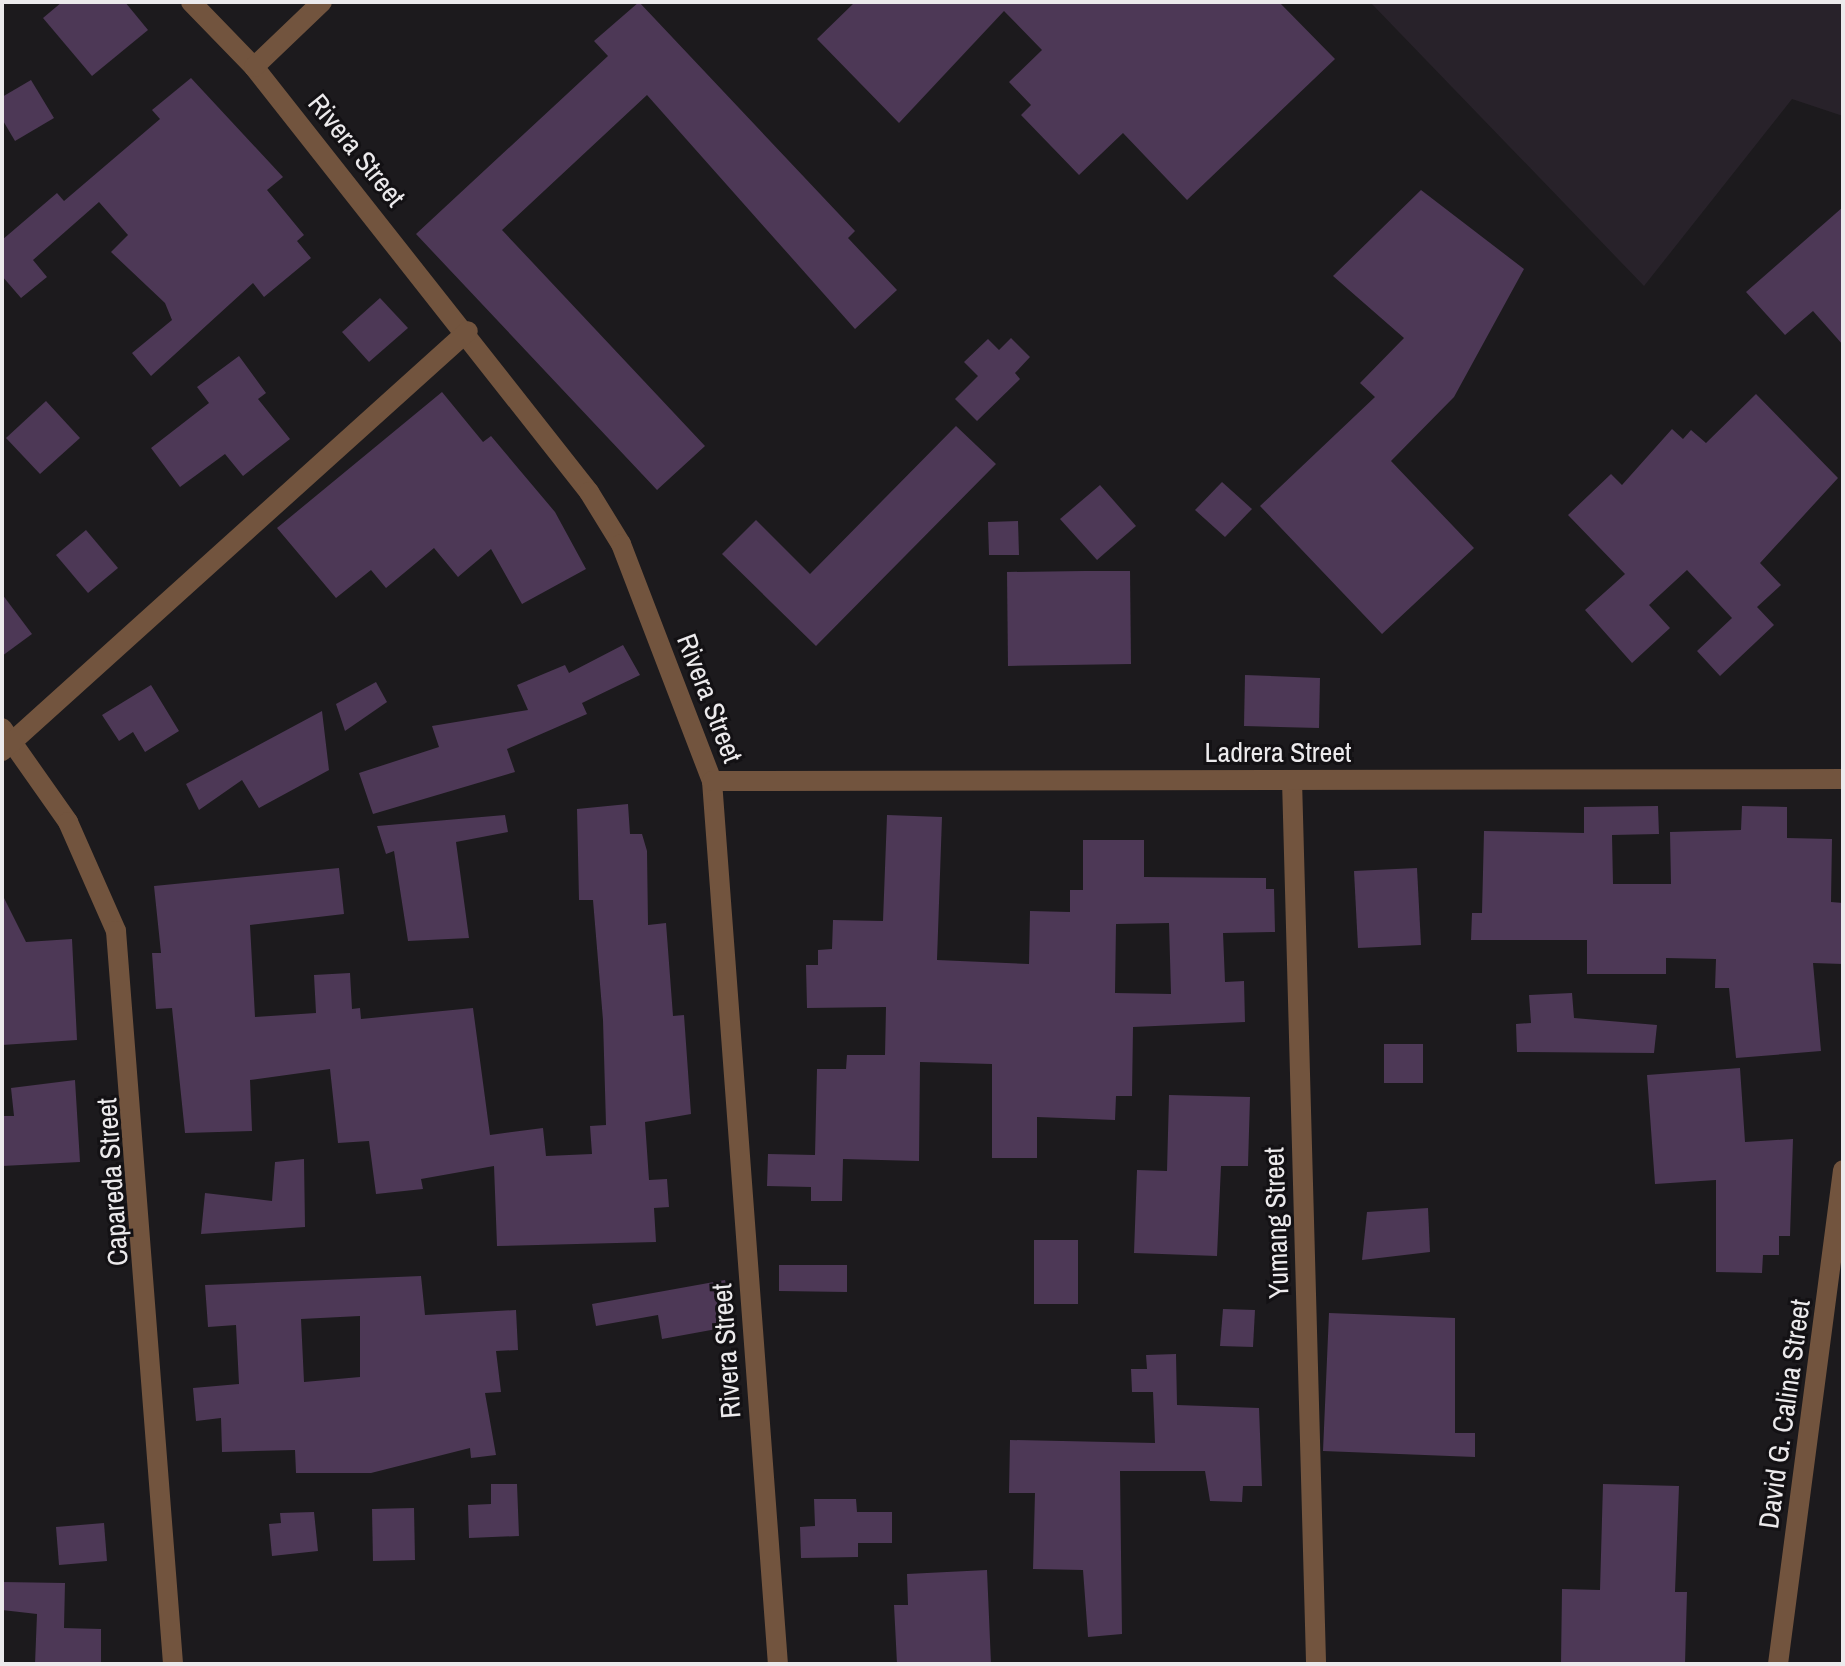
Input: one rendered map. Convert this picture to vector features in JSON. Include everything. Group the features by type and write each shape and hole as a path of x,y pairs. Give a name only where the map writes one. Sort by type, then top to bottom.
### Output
{"street":[{"name":"Rivera Street","path":"191,2 254,67 468,331 621,544 712,781 778,1664"},
{"path":"254,67 322,2"},
{"path":"6,740 468,331"},
{"name":"Capareda Street","path":"6,740 68,822 116,931 173,1664"},
{"name":"Ladrera Street","path":"712,781 1843,779"},
{"name":"Yumang Street","path":"1292,780 1316,1664"},
{"name":"David G. Calina Street","path":"1778,1664 1838,1255 1843,1170"}],"shaded area":[{"path":"1370,2 1843,2 1843,116 1792,99 1644,286"}],"building":[{"path":"62,2 125,2 148,30 92,76 43,18"},
{"path":"639,2 855,231 848,238 897,290 855,329 647,95 502,230 705,446 657,490 416,234 608,56 594,41"},
{"path":"855,2 1279,2 1335,59 1187,200 1123,133 1079,175 1021,115 1031,105 1009,82 1042,50 1004,11 899,123 817,39"},
{"path":"191,78 283,177 267,190 304,235 297,241 311,258 264,297 253,283 151,376 132,353 172,320 165,303 111,252 128,235 99,202 33,260 47,277 21,298 2,276 2,240 57,193 64,201 160,119 152,110"},
{"path":"31,80 54,118 15,141 2,119 2,97"},
{"path":"1421,190 1524,269 1454,397 1391,461 1474,548 1382,634 1260,506 1375,397 1360,383 1404,338 1333,276"},
{"path":"1843,207 1843,345 1813,311 1785,335 1746,292"},
{"path":"380,298 408,328 369,362 342,332"},
{"path":"1011,338 1030,357 1015,373 1020,379 977,421 955,399 978,376 964,362 988,339 999,350"},
{"path":"239,356 266,393 258,399 290,439 243,476 225,454 180,487 151,448 209,403 197,387"},
{"path":"442,392 483,442 491,436 555,512 586,569 522,604 491,549 458,577 434,548 386,588 371,570 336,598 277,528"},
{"path":"1756,394 1838,478 1760,563 1781,585 1757,607 1774,625 1720,676 1697,651 1732,618 1687,570 1649,605 1670,628 1632,663 1585,610 1625,574 1568,515 1611,474 1622,485 1672,429 1683,439 1691,430 1706,443"},
{"path":"46,401 80,438 40,474 6,438"},
{"path":"956,426 996,464 816,646 722,554 756,520 810,574"},
{"path":"1222,482 1252,509 1225,537 1195,510"},
{"path":"1100,485 1136,526 1097,560 1060,519"},
{"path":"1018,521 1019,555 989,555 988,522"},
{"path":"86,530 118,568 88,593 56,555"},
{"path":"1130,571 1131,664 1008,666 1007,572"},
{"path":"2,594 32,634 2,656"},
{"path":"623,645 640,675 582,703 587,714 507,749 515,772 373,814 359,773 439,747 432,726 528,710 517,685 565,665 569,673"},
{"path":"1245,675 1320,678 1319,728 1244,726"},
{"path":"376,682 387,702 345,731 336,704"},
{"path":"151,685 179,731 145,752 133,732 119,741 102,715"},
{"path":"322,711 329,770 259,808 242,780 199,810 186,784"},
{"path":"628,804 630,834 642,834 647,851 648,925 666,923 673,1016 684,1015 691,1114 645,1122 649,1180 667,1179 669,1207 654,1208 656,1242 497,1246 494,1166 421,1179 423,1189 376,1194 369,1141 338,1143 330,1069 250,1080 252,1131 185,1133 172,1008 156,1009 152,953 161,953 154,886 339,868 344,914 250,925 255,1017 316,1013 314,975 350,973 352,1009 360,1008 361,1019 473,1008 490,1135 543,1128 546,1156 592,1154 590,1126 606,1125 603,1020 593,900 579,900 577,809"},
{"path":"1658,806 1659,834 1612,835 1613,884 1671,884 1670,832 1741,830 1742,806 1787,807 1787,838 1832,839 1831,902 1843,903 1843,964 1813,963 1821,1051 1736,1058 1729,988 1715,988 1716,959 1666,958 1666,974 1587,974 1587,940 1471,940 1472,913 1482,913 1484,831 1584,833 1584,807"},
{"path":"505,815 508,832 456,842 469,938 408,941 394,851 386,854 377,826"},
{"path":"887,815 942,817 937,960 1029,964 1030,911 1070,912 1070,890 1083,890 1083,840 1144,840 1144,877 1266,878 1266,889 1274,889 1275,932 1223,933 1225,982 1244,981 1245,1022 1133,1027 1132,1096 1116,1096 1115,1120 1037,1117 1037,1158 992,1158 992,1064 920,1062 919,1161 843,1159 842,1201 811,1201 811,1187 767,1186 768,1154 815,1155 817,1069 846,1069 847,1055 885,1055 886,1007 807,1008 806,965 818,965 818,950 832,949 833,920 883,921","holes":["1169,923 1171,994 1115,993 1116,924"]},
{"path":"1417,868 1421,945 1358,948 1354,871"},
{"path":"2,894 26,942 72,939 77,1040 2,1045"},
{"path":"1572,993 1574,1018 1657,1025 1654,1053 1517,1052 1516,1024 1531,1023 1529,995"},
{"path":"1384,1044 1423,1044 1423,1083 1384,1083"},
{"path":"1740,1068 1745,1142 1793,1139 1790,1236 1779,1236 1779,1255 1763,1255 1762,1273 1716,1272 1716,1180 1655,1184 1647,1075"},
{"path":"75,1080 80,1162 2,1166 2,1116 14,1116 11,1088"},
{"path":"1169,1095 1250,1097 1248,1166 1221,1166 1217,1256 1134,1253 1137,1170 1167,1171"},
{"path":"304,1159 305,1227 201,1234 205,1193 272,1201 275,1162"},
{"path":"1428,1208 1430,1252 1362,1260 1367,1212"},
{"path":"1034,1240 1078,1240 1078,1304 1034,1304"},
{"path":"779,1265 847,1265 847,1292 779,1291"},
{"path":"421,1276 425,1315 516,1310 518,1350 496,1351 501,1392 485,1393 496,1455 471,1458 470,1448 371,1473 296,1473 295,1450 222,1452 221,1418 196,1421 193,1388 239,1384 236,1325 208,1327 205,1285","holes":["360,1316 360,1377 304,1382 301,1319"]},
{"path":"725,1280 733,1326 662,1339 658,1315 596,1326 592,1304"},
{"path":"1223,1309 1255,1310 1253,1347 1220,1346"},
{"path":"1329,1313 1455,1318 1455,1433 1475,1433 1475,1457 1323,1451"},
{"path":"1176,1354 1177,1405 1259,1408 1262,1486 1243,1486 1242,1502 1210,1501 1205,1471 1120,1471 1122,1634 1088,1637 1083,1570 1033,1569 1035,1493 1009,1493 1010,1440 1155,1443 1153,1392 1132,1392 1131,1369 1147,1369 1146,1355"},
{"path":"491,1484 517,1484 519,1536 469,1538 468,1505 491,1504"},
{"path":"1603,1484 1679,1486 1675,1592 1687,1592 1685,1664 1561,1664 1562,1589 1600,1590"},
{"path":"814,1499 856,1499 857,1512 892,1512 892,1543 858,1543 858,1557 801,1558 800,1527 815,1526"},
{"path":"414,1508 415,1560 373,1561 372,1509"},
{"path":"314,1512 318,1551 272,1556 269,1524 281,1523 280,1513"},
{"path":"104,1523 107,1561 59,1565 56,1527"},
{"path":"987,1570 991,1664 897,1664 894,1605 908,1605 907,1574"},
{"path":"2,1582 65,1583 64,1628 101,1629 101,1664 35,1664 37,1614 2,1610"}]}
